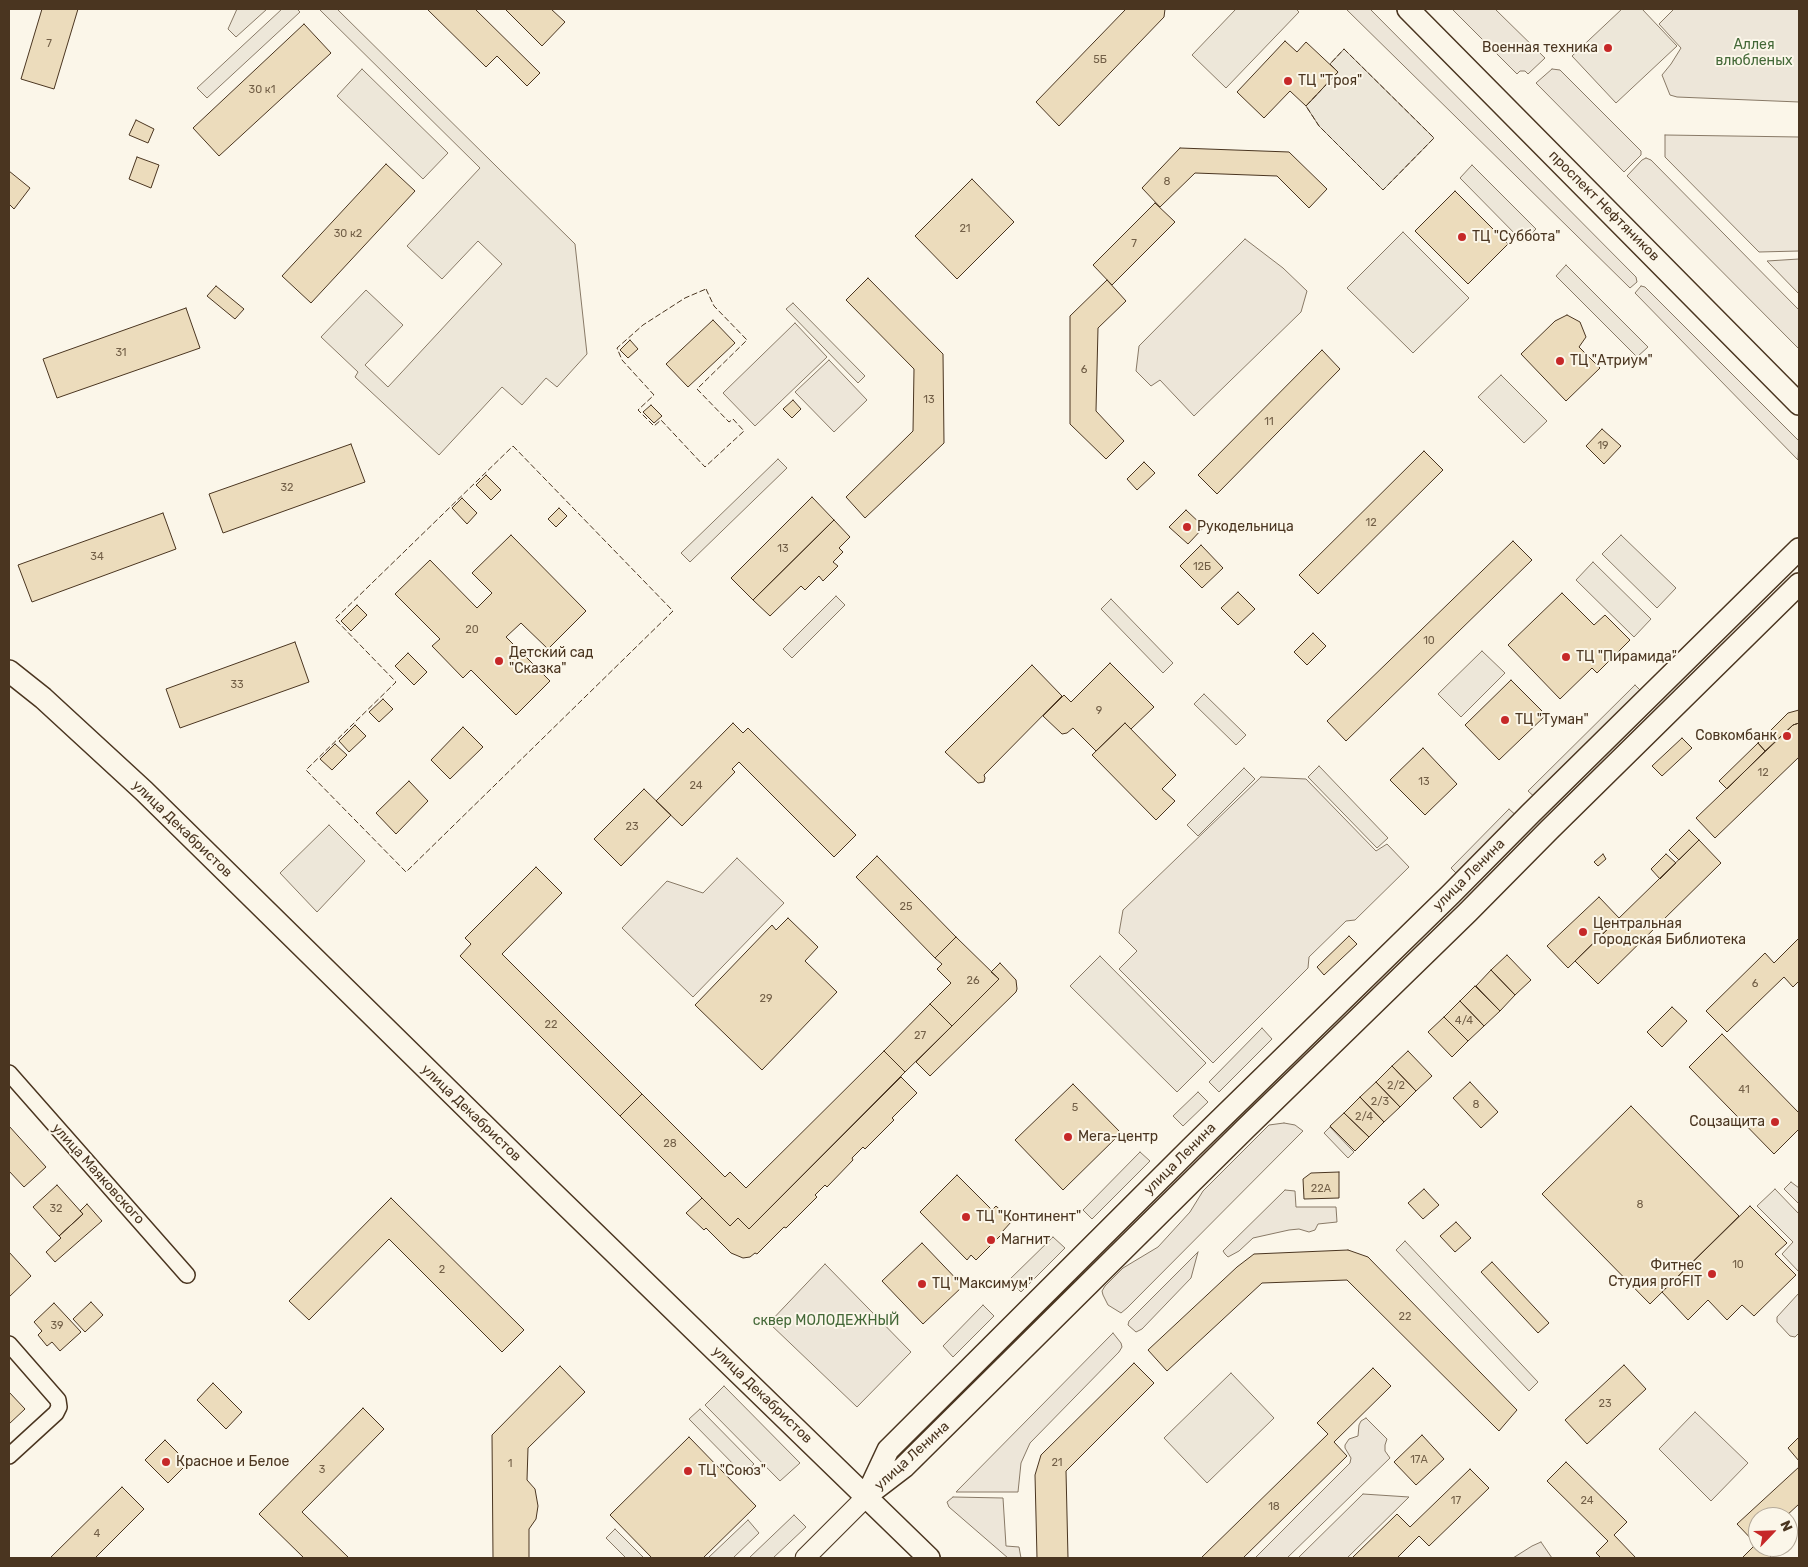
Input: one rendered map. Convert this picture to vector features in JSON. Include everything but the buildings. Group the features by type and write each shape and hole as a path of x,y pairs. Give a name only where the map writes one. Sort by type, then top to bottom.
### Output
{"main road":[{"name":"проспект Нефтяников","path":"1408,9 1799,404"},
{"name":"улица Ленина","path":"866,1497 888,1450 1228,1111 1799,549"},
{"name":"улица Ленина","path":"866,1497 904,1467 1245,1128 1468,912 1799,584"},
{"name":"улица Декабристов","path":"9,671 43,698 144,791 548,1188 929,1558"},
{"path":"1499,846 1516,863"},
{"path":"1228,1111 1245,1128"}],"street":[{"name":"улица Маяковского","path":"9,1073 187,1275"},
{"path":"9,1344 58,1400 60,1407 56,1413 9,1456"},
{"path":"805,1558 866,1497"}],"green space":[{"path":"1346,9 1370,9 1636,277 1637,282 1630,288"},
{"path":"1452,9 1495,9 1545,58 1528,74 1525,71 1520,71 1517,74"},
{"name":"Аллея влюбленых","path":"1674,9 1799,9 1799,102 1677,97 1670,95 1662,75 1681,48 1659,24"},
{"path":"1552,69 1560,70 1641,151 1641,155 1624,172 1536,83"},
{"path":"1665,135 1799,137 1799,251 1759,252 1665,157"},
{"path":"1646,158 1651,160 1799,310 1799,349 1627,176"},
{"path":"1245,239 1283,268 1307,291 1301,312 1194,416 1160,380 1151,386 1136,371 1139,346"},
{"path":"1799,259 1799,294 1767,261"},
{"path":"1641,286 1645,287 1799,441 1798,460 1635,293"},
{"path":"795,323 827,357 755,426 723,393"},
{"path":"829,360 867,400 834,432 795,392"},
{"path":"1261,777 1306,779 1376,851 1387,844 1409,867 1355,920 1346,921 1309,957 1308,968 1213,1063 1119,969 1137,951 1119,933 1123,910"},
{"path":"737,858 784,903 693,997 622,928 667,881 703,893"},
{"path":"1284,1123 1295,1125 1303,1131 1127,1308 1121,1313 1108,1305 1102,1291 1105,1286 1123,1268 1158,1247 1190,1212 1203,1191 1269,1125"},
{"path":"1791,1182 1799,1188 1799,1204 1784,1189"},
{"path":"1285,1190 1295,1191 1296,1207 1336,1207 1337,1222 1318,1224 1315,1230 1309,1232 1299,1229 1289,1230 1253,1238 1239,1251 1228,1257 1223,1251"},
{"path":"1198,1252 1191,1278 1142,1329 1136,1332 1128,1325 1129,1321"},
{"name":"сквер МОЛОДЕЖНЫЙ","path":"825,1264 911,1352 857,1407 769,1323"},
{"path":"1799,1293 1799,1333 1795,1337 1790,1336 1777,1322 1777,1317"},
{"path":"1113,1333 1122,1347 1030,1443 1021,1463 1018,1492 956,1492"},
{"path":"1695,1412 1748,1463 1711,1501 1659,1449"},
{"path":"1366,1418 1387,1439 1385,1451 1390,1458 1287,1558 1255,1558 1350,1463 1351,1458 1345,1445 1349,1439 1358,1436 1359,1425"},
{"path":"1363,1494 1409,1497 1347,1558 1298,1558"},
{"path":"953,1497 1003,1498 1006,1546 1019,1547 1021,1558 1008,1558 949,1507 947,1502"},
{"path":"1541,1542 1552,1558 1513,1558 1532,1546"}],"shaded area":[{"path":"237,9 267,9 236,37 228,29"},
{"path":"282,9 297,9 300,12 207,98 197,88"},
{"path":"319,9 337,9 575,244 587,354 557,387 546,378 522,405 502,387 439,455 355,377 358,372 321,337 366,290 403,325 365,365 388,387 502,264 478,241 442,279 407,246 480,168"},
{"path":"1236,9 1296,9 1299,12 1226,88 1192,55"},
{"path":"1622,9 1642,9 1677,46 1616,103 1572,56"},
{"path":"1344,49 1434,138 1383,190 1319,126 1306,106 1338,72 1330,64"},
{"path":"362,69 448,153 423,179 337,96"},
{"path":"1472,165 1536,229 1523,242 1460,178"},
{"path":"1403,232 1469,298 1413,353 1347,288"},
{"path":"1566,265 1648,347 1637,357 1556,276"},
{"path":"793,303 865,376 858,383 786,309"},
{"path":"1501,375 1547,421 1524,443 1478,397"},
{"path":"778,459 787,468 690,562 681,553"},
{"path":"1621,535 1676,588 1657,608 1602,554"},
{"path":"1593,562 1651,619 1634,637 1576,580"},
{"path":"836,596 845,605 792,658 783,649"},
{"path":"1111,599 1173,663 1163,673 1101,609"},
{"path":"1482,651 1505,673 1461,717 1438,694"},
{"path":"1635,685 1644,694 1538,800 1528,791"},
{"path":"1204,694 1246,735 1236,745 1194,704"},
{"path":"1319,766 1388,838 1377,848 1308,777"},
{"path":"1244,768 1255,779 1198,836 1187,825"},
{"path":"1509,809 1519,818 1461,878 1451,868"},
{"path":"329,825 365,861 317,912 280,873"},
{"path":"1100,956 1206,1063 1177,1092 1070,986"},
{"path":"1262,1028 1272,1039 1219,1092 1209,1082"},
{"path":"1198,1092 1208,1102 1183,1126 1173,1116"},
{"path":"1330,1127 1354,1152 1348,1158 1324,1133"},
{"path":"1140,1152 1150,1161 1092,1219 1083,1210"},
{"path":"1775,1189 1799,1214 1799,1272 1782,1254 1793,1242 1757,1206"},
{"path":"1053,1237 1065,1248 1021,1292 1009,1280"},
{"path":"1405,1241 1538,1382 1529,1391 1396,1250"},
{"path":"983,1305 994,1316 953,1357 943,1346"},
{"path":"1231,1373 1274,1418 1207,1483 1164,1438"},
{"path":"724,1386 800,1463 780,1481 705,1405"},
{"path":"700,1409 754,1464 743,1474 689,1419"},
{"path":"794,1515 806,1527 773,1558 749,1558"},
{"path":"748,1520 759,1533 733,1558 708,1558"},
{"path":"615,1529 644,1558 626,1558 606,1538"}],"fence":[{"path":"1344,49 1434,138 1383,190 1319,126 1306,106 1338,72 1330,64 1344,49"},
{"path":"706,289 714,306 747,340 697,389 729,422 733,419 744,431 705,467 661,420 654,426 638,410 654,395 622,360 617,348 643,325 685,298 706,289"},
{"path":"513,446 673,611 406,872 306,770 396,682 335,619 513,446"}],"place":[{"name":"Военная техника","path":"1608,48"},
{"name":"ТЦ \"Троя\"","path":"1288,81"},
{"name":"ТЦ \"Суббота\"","path":"1462,237"},
{"name":"ТЦ \"Атриум\"","path":"1560,361"},
{"name":"Рукодельница","path":"1187,527"},
{"name":"ТЦ \"Пирамида\"","path":"1566,657"},
{"name":"Детский сад \"Сказка\"","path":"499,661"},
{"name":"ТЦ \"Туман\"","path":"1505,720"},
{"name":"Совкомбанк","path":"1787,736"},
{"name":"Центральная Городская Библиотека","path":"1583,932"},
{"name":"Соцзащита","path":"1775,1122"},
{"name":"Мега-центр","path":"1068,1137"},
{"name":"ТЦ \"Континент\"","path":"966,1217"},
{"name":"Магнит","path":"991,1240"},
{"name":"Фитнес Студия proFIT","path":"1712,1274"},
{"name":"ТЦ \"Максимум\"","path":"922,1284"},
{"name":"Красное и Белое","path":"166,1462"},
{"name":"ТЦ \"Союз\"","path":"688,1471"}]}
